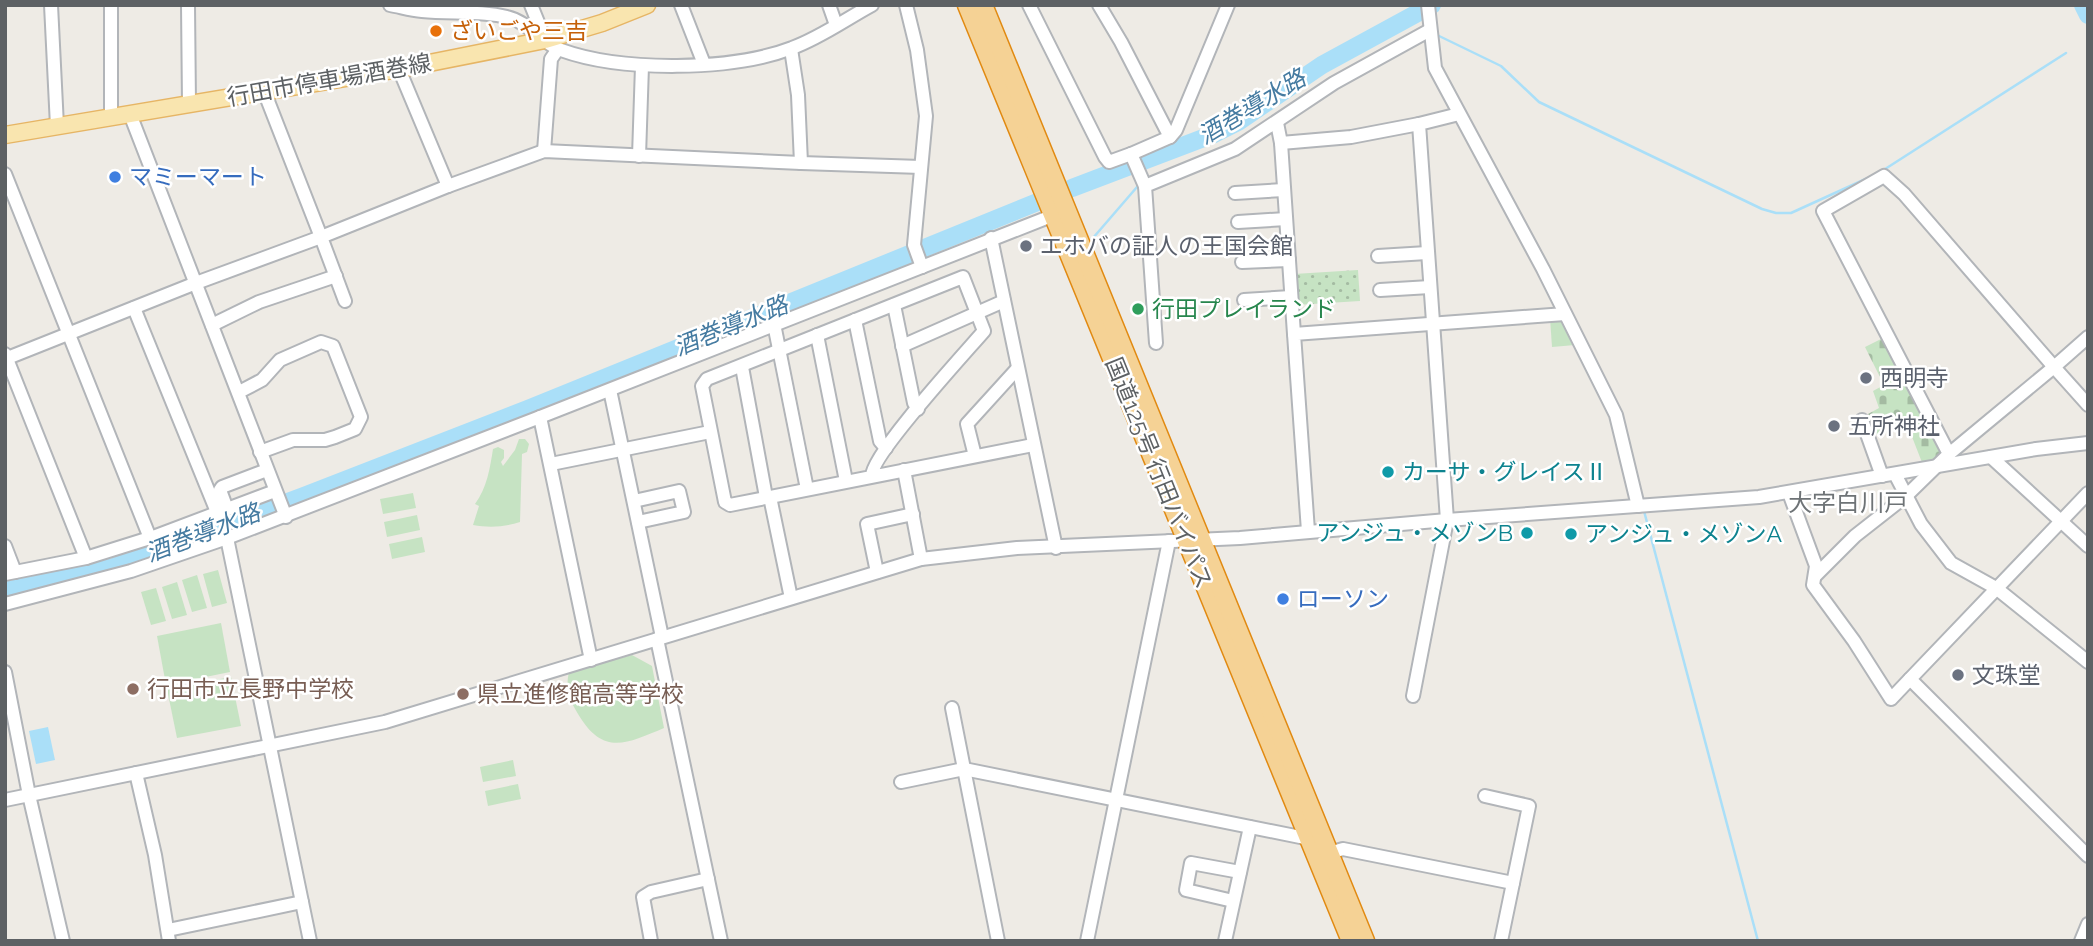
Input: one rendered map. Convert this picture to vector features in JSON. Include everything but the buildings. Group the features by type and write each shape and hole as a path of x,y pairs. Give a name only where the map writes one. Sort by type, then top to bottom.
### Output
{"highway":[{"name":"国道125号 行田バイパス","path":"967,5 1050,187"},
{"name":"国道125号 行田バイパス","path":"984,5 1057,211 1186,540 1351,941"},
{"name":"国道125号 行田バイパス","path":"1186,540 1329,853 1365,941"}],"main road":[{"name":"行田市停車場酒巻線","path":"5,135 552,45 647,5"}],"street":[{"path":"51,5 57,126"},
{"path":"111,5 111,117"},
{"path":"188,5 189,104"},
{"path":"390,5 420,11 507,17 530,27 552,45 642,66 704,64 767,57 791,49 872,5"},
{"path":"531,5 552,45 544,151"},
{"path":"681,5 704,64"},
{"path":"829,5 836,24"},
{"path":"906,5 917,50 926,116 914,246 936,288"},
{"path":"1029,5 1109,162 1134,161 1176,130 1228,5"},
{"path":"1099,5 1170,137"},
{"path":"1428,10 1435,68 1616,415 1644,506"},
{"path":"1145,186 1235,149 1334,83 1430,30"},
{"path":"791,49 798,95 801,163"},
{"path":"639,156 642,66"},
{"path":"399,69 448,186"},
{"path":"264,91 345,301"},
{"path":"130,114 280,503"},
{"path":"1281,143 1351,137 1459,114"},
{"path":"1277,123 1281,143 1308,531"},
{"path":"1413,696 1447,520 1419,124"},
{"path":"86,558 6,357 544,151 921,167"},
{"path":"1134,161 1145,186 1156,343"},
{"path":"5,174 150,538"},
{"path":"1949,454 1823,211 1884,176 1904,194 2088,405"},
{"path":"1235,193 1284,190"},
{"path":"5,546 10,573 86,558 222,511 280,503 540,417 1057,211"},
{"path":"1238,222 1286,219"},
{"path":"990,238 1056,548"},
{"path":"1378,256 1427,253"},
{"path":"1242,262 1289,260"},
{"path":"212,325 259,302 336,275"},
{"path":"872,476 872,469 886,448 984,331 963,277 707,379 702,386 725,502 730,505 1033,445"},
{"path":"1380,290 1430,287"},
{"path":"1244,300 1291,297"},
{"path":"902,346 1004,301"},
{"path":"894,305 914,403 918,409"},
{"path":"134,308 222,511"},
{"path":"1294,334 1565,314"},
{"path":"855,320 880,442 886,448"},
{"path":"774,324 807,489"},
{"path":"817,335 846,481"},
{"path":"1815,576 1855,536 1906,496 1949,454 2088,337"},
{"path":"243,390 262,380 280,360 321,342 333,346 361,417 355,429 330,439 293,440 260,452"},
{"path":"742,367 791,598"},
{"path":"975,456 968,424 1017,369"},
{"path":"610,390 721,941"},
{"path":"540,417 591,660"},
{"path":"1862,419 1888,475 1906,496 1921,524 1951,563 1996,588 2088,662"},
{"path":"551,464 710,432"},
{"path":"5,800 385,722 921,559 1017,548 1186,540 1789,493 1991,457 2088,443"},
{"path":"1991,457 2088,546"},
{"path":"222,511 222,486 267,470"},
{"path":"904,470 921,559"},
{"path":"634,501 679,491 684,512 638,522"},
{"path":"1789,493 1816,566 1813,585 1854,641 1891,699 2088,493"},
{"path":"5,604 131,571 227,538 280,503"},
{"path":"877,572 867,524 913,513"},
{"path":"227,538 310,941"},
{"path":"1087,941 1116,800 1186,540"},
{"path":"5,672 9,713 63,941"},
{"path":"1910,679 2088,856"},
{"path":"952,708 998,941"},
{"path":"901,782 964,769 1310,839"},
{"path":"136,773 155,855 168,935 302,901"},
{"path":"1485,796 1529,806 1501,941"},
{"path":"1225,941 1250,827"},
{"path":"1329,853 1343,849 1513,883"},
{"path":"1234,901 1186,890 1191,863 1240,872"},
{"path":"651,941 643,897 651,892 708,879"},
{"path":"2081,941 2088,924"}],"green space":[{"path":"1358,270 1360,301 1296,305 1294,274"},
{"path":"1564,317 1575,345 1552,347 1550,318"},
{"path":"1883,338 1944,453 1933,465 1923,465 1907,424 1877,435 1868,414 1879,408 1873,391 1884,385 1865,347"},
{"path":"519,439 525,439 529,444 527,452 522,454 520,522 497,526 473,525 479,506 475,504 485,485 493,449 498,447 504,450 501,462 503,466 515,450"},
{"path":"413,493 416,508 383,514 380,499"},
{"path":"417,515 420,530 387,537 384,522"},
{"path":"422,537 425,552 392,559 389,544"},
{"path":"218,570 227,603 212,607 203,574"},
{"path":"197,575 207,608 192,612 182,580"},
{"path":"177,582 187,615 172,619 162,587"},
{"path":"156,588 166,621 151,625 141,592"},
{"path":"221,623 230,672 166,685 157,636"},
{"path":"632,655 652,666 664,728 627,742 606,741 587,727 575,709 568,689 569,672"},
{"path":"231,677 241,726 177,738 167,689"},
{"path":"513,760 516,776 483,782 480,767"},
{"path":"518,784 521,799 488,806 485,791"}],"water":[{"path":"48,727 55,760 36,764 29,731"}],"waterway":[{"name":"酒巻導水路","path":"5,591 114,567 304,496 528,409 1072,188 1214,134 1238,122 1322,65 1432,5"},
{"path":"2083,5 2088,15"},
{"path":"1435,34 1501,66 1539,102 1762,209 1791,213 1870,177"},
{"path":"1882,171 2066,53"},
{"path":"1093,238 1137,187"},
{"path":"1644,511 1758,941"}],"place":[{"name":"ざいごや三吉","path":"436,31"},
{"name":"マミーマート","path":"115,177"},
{"name":"エホバの証人の王国会館","path":"1026,246"},
{"name":"行田プレイランド","path":"1138,309"},
{"name":"西明寺","path":"1866,378"},
{"name":"五所神社","path":"1834,426"},
{"name":"カーサ・グレイスⅡ","path":"1388,472"},
{"name":"アンジュ・メゾンB","path":"1527,533"},
{"name":"アンジュ・メゾンA","path":"1571,534"},
{"name":"ローソン","path":"1283,599"},
{"name":"文珠堂","path":"1958,675"},
{"name":"行田市立長野中学校","path":"133,689"},
{"name":"県立進修館高等学校","path":"463,694"}],"district":[{"name":"大字白川戸","path":"1848,503"}]}
